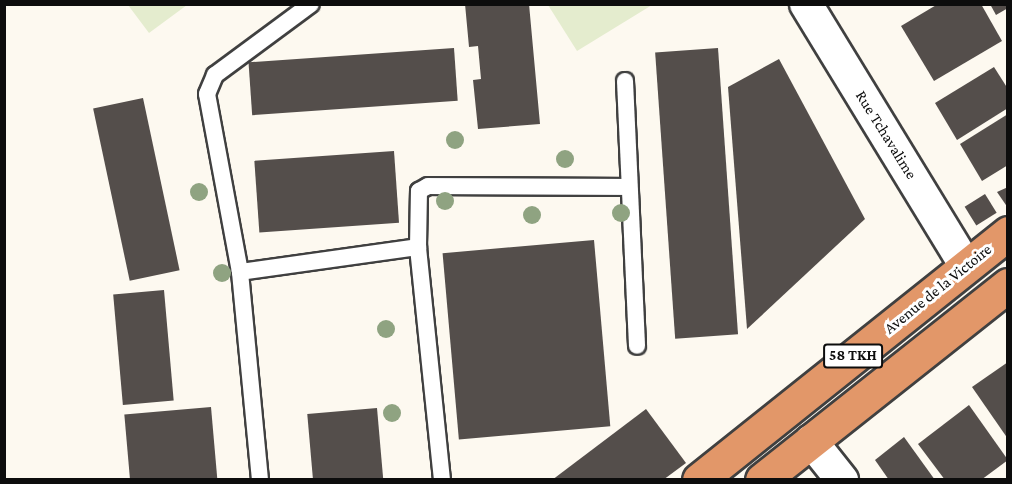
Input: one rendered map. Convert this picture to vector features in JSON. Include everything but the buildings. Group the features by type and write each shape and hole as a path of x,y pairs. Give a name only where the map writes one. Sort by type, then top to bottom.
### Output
{"highway":[{"name":"Avenue de la Victoire","path":"699,480 1008,233"},
{"name":"58 TKH","path":"762,480 1008,285"}],"street":[{"name":"Rue Tchavalime","path":"806,4 966,266"},
{"path":"812,441 842,480"}],"lane":[{"path":"260,480 240,272 208,84 312,4"},
{"path":"625,81 637,346"},
{"path":"442,480 418,247 416,200 428,186 629,187"},
{"path":"240,272 418,247"}],"green space":[{"path":"128,5 187,5 149,33"},
{"path":"548,5 652,5 577,51"}]}
